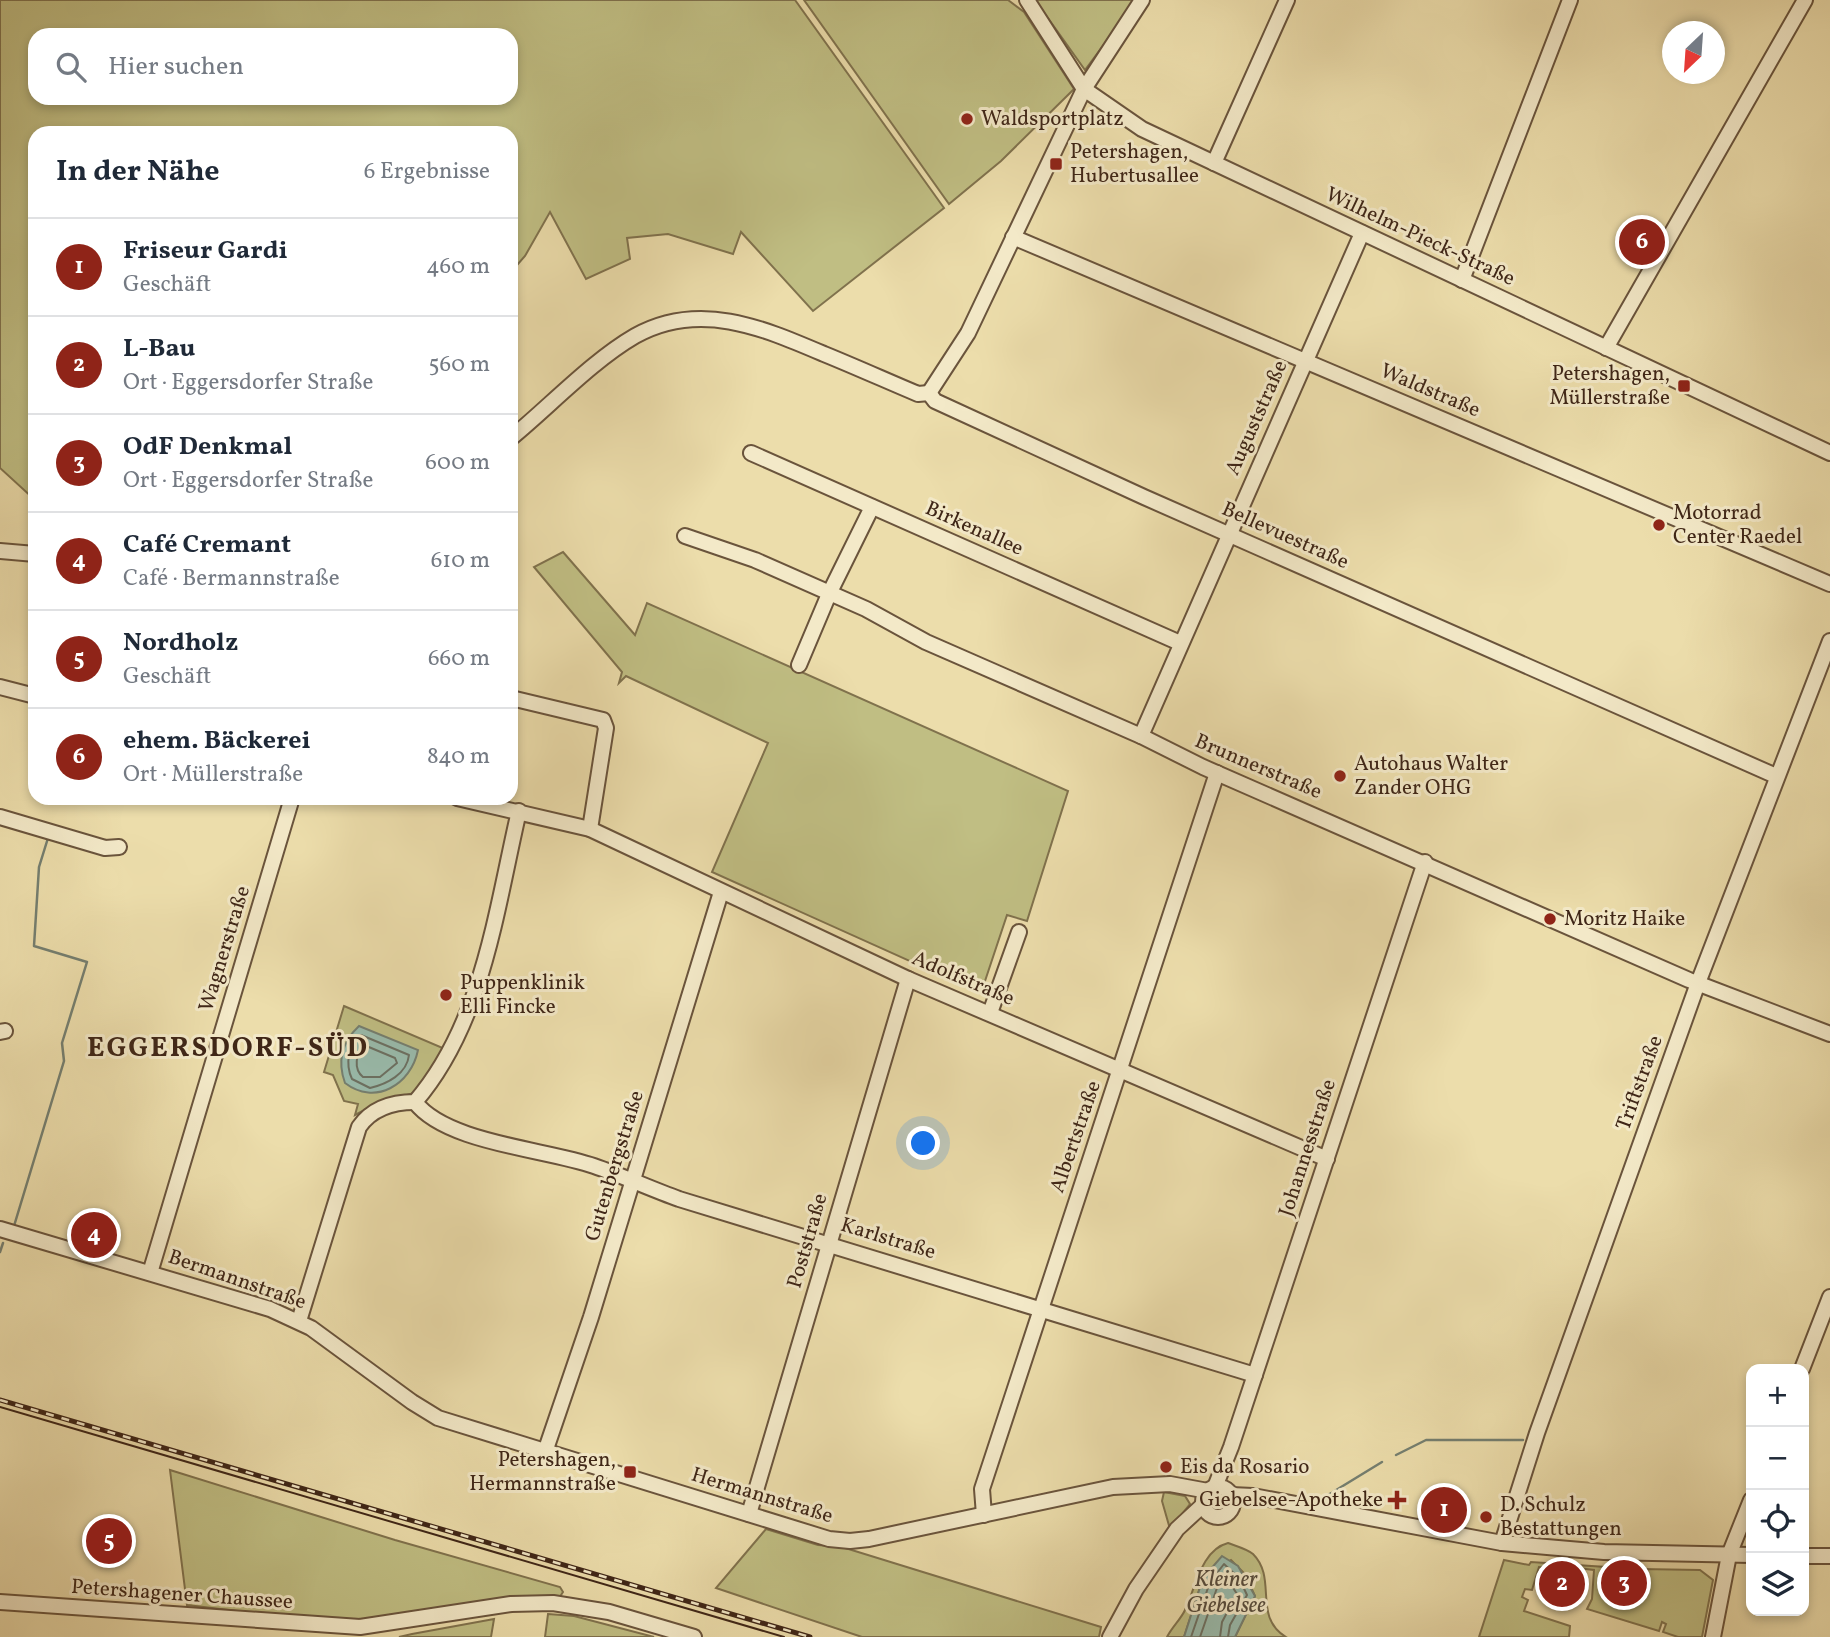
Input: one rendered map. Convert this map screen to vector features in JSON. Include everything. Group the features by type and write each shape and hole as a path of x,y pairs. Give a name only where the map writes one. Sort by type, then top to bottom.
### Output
{"street":[{"name":"Wilhelm-Pieck-Straße","path":"1018,0 1029,5 1084,89 1142,129 1830,453"},
{"path":"929,393 968,332 1084,89 1142,0"},
{"path":"1214,163 1287,0"},
{"path":"1462,280 1570,0"},
{"path":"1606,348 1805,0"},
{"name":"Auguststraße","path":"1141,736 1362,233"},
{"name":"Waldstraße","path":"1013,237 1830,584"},
{"name":"Bellevuestraße","path":"518,432 619,347 649,330 675,321 708,318 744,323 781,335 918,394 929,393 935,401 1229,534 1776,776"},
{"name":"Birkenallee","path":"751,453 1180,643"},
{"path":"799,665 829,594 872,507"},
{"name":"Brunnerstraße","path":"685,536 755,560 947,652 1141,736 1217,773 1698,983 1830,1034"},
{"path":"0,551 28,553"},
{"name":"Triftstraße","path":"1502,1543 1537,1433 1698,983 1830,641"},
{"path":"0,687 28,694"},
{"path":"518,700 603,720 606,728 588,829"},
{"name":"Albertstraße","path":"984,1515 982,1489 1217,773"},
{"name":"Wagnerstraße","path":"150,1273 290,805"},
{"name":"Adolfstraße","path":"490,805 588,829 908,979 1327,1159"},
{"path":"299,1321 359,1127 369,1115 382,1107 415,1102 445,1063 474,998 519,811"},
{"path":"0,817 105,848 119,847"},
{"name":"Johannesstraße","path":"1271,1501 1241,1504 1230,1510 1214,1498 1425,862"},
{"name":"Gutenbergstraße","path":"545,1452 592,1317 631,1180 721,892"},
{"path":"990,1013 1019,932"},
{"name":"Poststraße","path":"749,1514 908,979"},
{"name":"Karlstraße","path":"415,1102 426,1116 480,1139 593,1165 679,1199 829,1242 1255,1374"},
{"name":"Bermannstraße","path":"0,1229 299,1321 438,1418"},
{"path":"1804,1364 1830,1297"},
{"name":"Hermannstraße","path":"438,1418 828,1539 850,1541 1113,1487 1163,1486 1214,1498 1271,1501 1502,1543 1604,1552 1746,1555"},
{"path":"1110,1637 1136,1588 1177,1529 1214,1498"},
{"path":"1713,1637 1729,1555 1746,1512"},
{"path":"1809,1556 1830,1556"},
{"name":"Petershagener Chaussee","path":"0,1602 289,1630 362,1627 511,1604 553,1602 609,1612 694,1637"}],"shaded area":[{"path":"0,0 795,0 944,208 813,311 741,232 733,254 668,234 627,238 630,259 586,279 550,212 518,264 518,126 28,126 28,494 0,468"},
{"name":"Waldsportplatz","path":"804,0 1008,0 1024,12 1074,89 1001,161 949,204"},
{"path":"1035,0 1137,0 1085,70"},
{"path":"563,552 635,635 647,603 1068,791 1027,921 1007,915 983,987 974,990 712,872 768,743 626,676 619,683 622,672 534,567"},
{"path":"344,1006 445,1049 433,1073 414,1093 378,1103 355,1115 358,1104 344,1101 333,1075 324,1072"},
{"path":"170,1470 395,1540 560,1587 563,1592 559,1598 377,1622 288,1617 187,1605"},
{"path":"1164,1492 1185,1496 1190,1504 1170,1529 1162,1501"},
{"path":"766,1529 818,1545 842,1547 1101,1627 1099,1637 862,1637 716,1588"},
{"path":"1228,1543 1251,1552 1260,1564 1270,1619 1286,1637 1235,1637 1255,1596 1245,1574 1231,1560 1203,1578 1184,1637 1167,1637 1185,1610 1205,1561 1211,1553"},
{"path":"1504,1560 1529,1565 1531,1562 1606,1567 1605,1594 1640,1596 1641,1569 1700,1570 1713,1580 1702,1637 1678,1637 1663,1632 1666,1624 1662,1622 1659,1631 1587,1609 1592,1599 1594,1570 1539,1567 1532,1590 1525,1589 1522,1597 1528,1600 1524,1611 1570,1626 1569,1637 1479,1637"},
{"path":"548,1614 574,1616 654,1637 545,1637"},
{"path":"494,1619 491,1637 399,1637 412,1634"}],"water":[{"path":"359,1026 418,1050 408,1073 400,1082 379,1092 356,1090 345,1083 341,1060 345,1045"},
{"name":"Kleiner Giebelsee","path":"1222,1556 1238,1566 1255,1596 1235,1637 1184,1637 1203,1578"}],"waterway":[{"path":"14,1226 64,1061 62,1043 87,962 34,946 39,867 48,838"},
{"path":"0,1252 3,1243"},
{"path":"1396,1455 1426,1440 1523,1440"},
{"path":"1328,1495 1382,1462"}],"tram line":[{"path":"0,1407 784,1637"}],"railway":[{"path":"0,1400 810,1637"}],"place":[{"name":"Waldsportplatz","path":"967,119"},
{"name":"Petershagen, Hubertusallee","path":"1056,164"},
{"name":"ehem. Bäckerei","path":"1642,242"},
{"name":"Petershagen, Müllerstraße","path":"1684,386"},
{"name":"Motorrad Center Raedel","path":"1659,525"},
{"name":"Autohaus Walter Zander OHG","path":"1340,776"},
{"name":"Moritz Haike","path":"1550,919"},
{"name":"Puppenklinik Elli Fincke","path":"446,995"},
{"name":"Café Cremant","path":"94,1235"},
{"name":"Eis da Rosario","path":"1166,1467"},
{"name":"Petershagen, Hermannstraße","path":"630,1472"},
{"name":"Giebelsee-Apotheke","path":"1397,1500"},
{"name":"Friseur Gardi","path":"1444,1510"},
{"name":"D. Schulz Bestattungen","path":"1486,1517"},
{"name":"Nordholz","path":"109,1541"},
{"name":"OdF Denkmal","path":"1624,1583"},
{"name":"L-Bau","path":"1562,1584"}],"district":[{"name":"EGGERSDORF-SÜD","path":"228,1048"}]}
